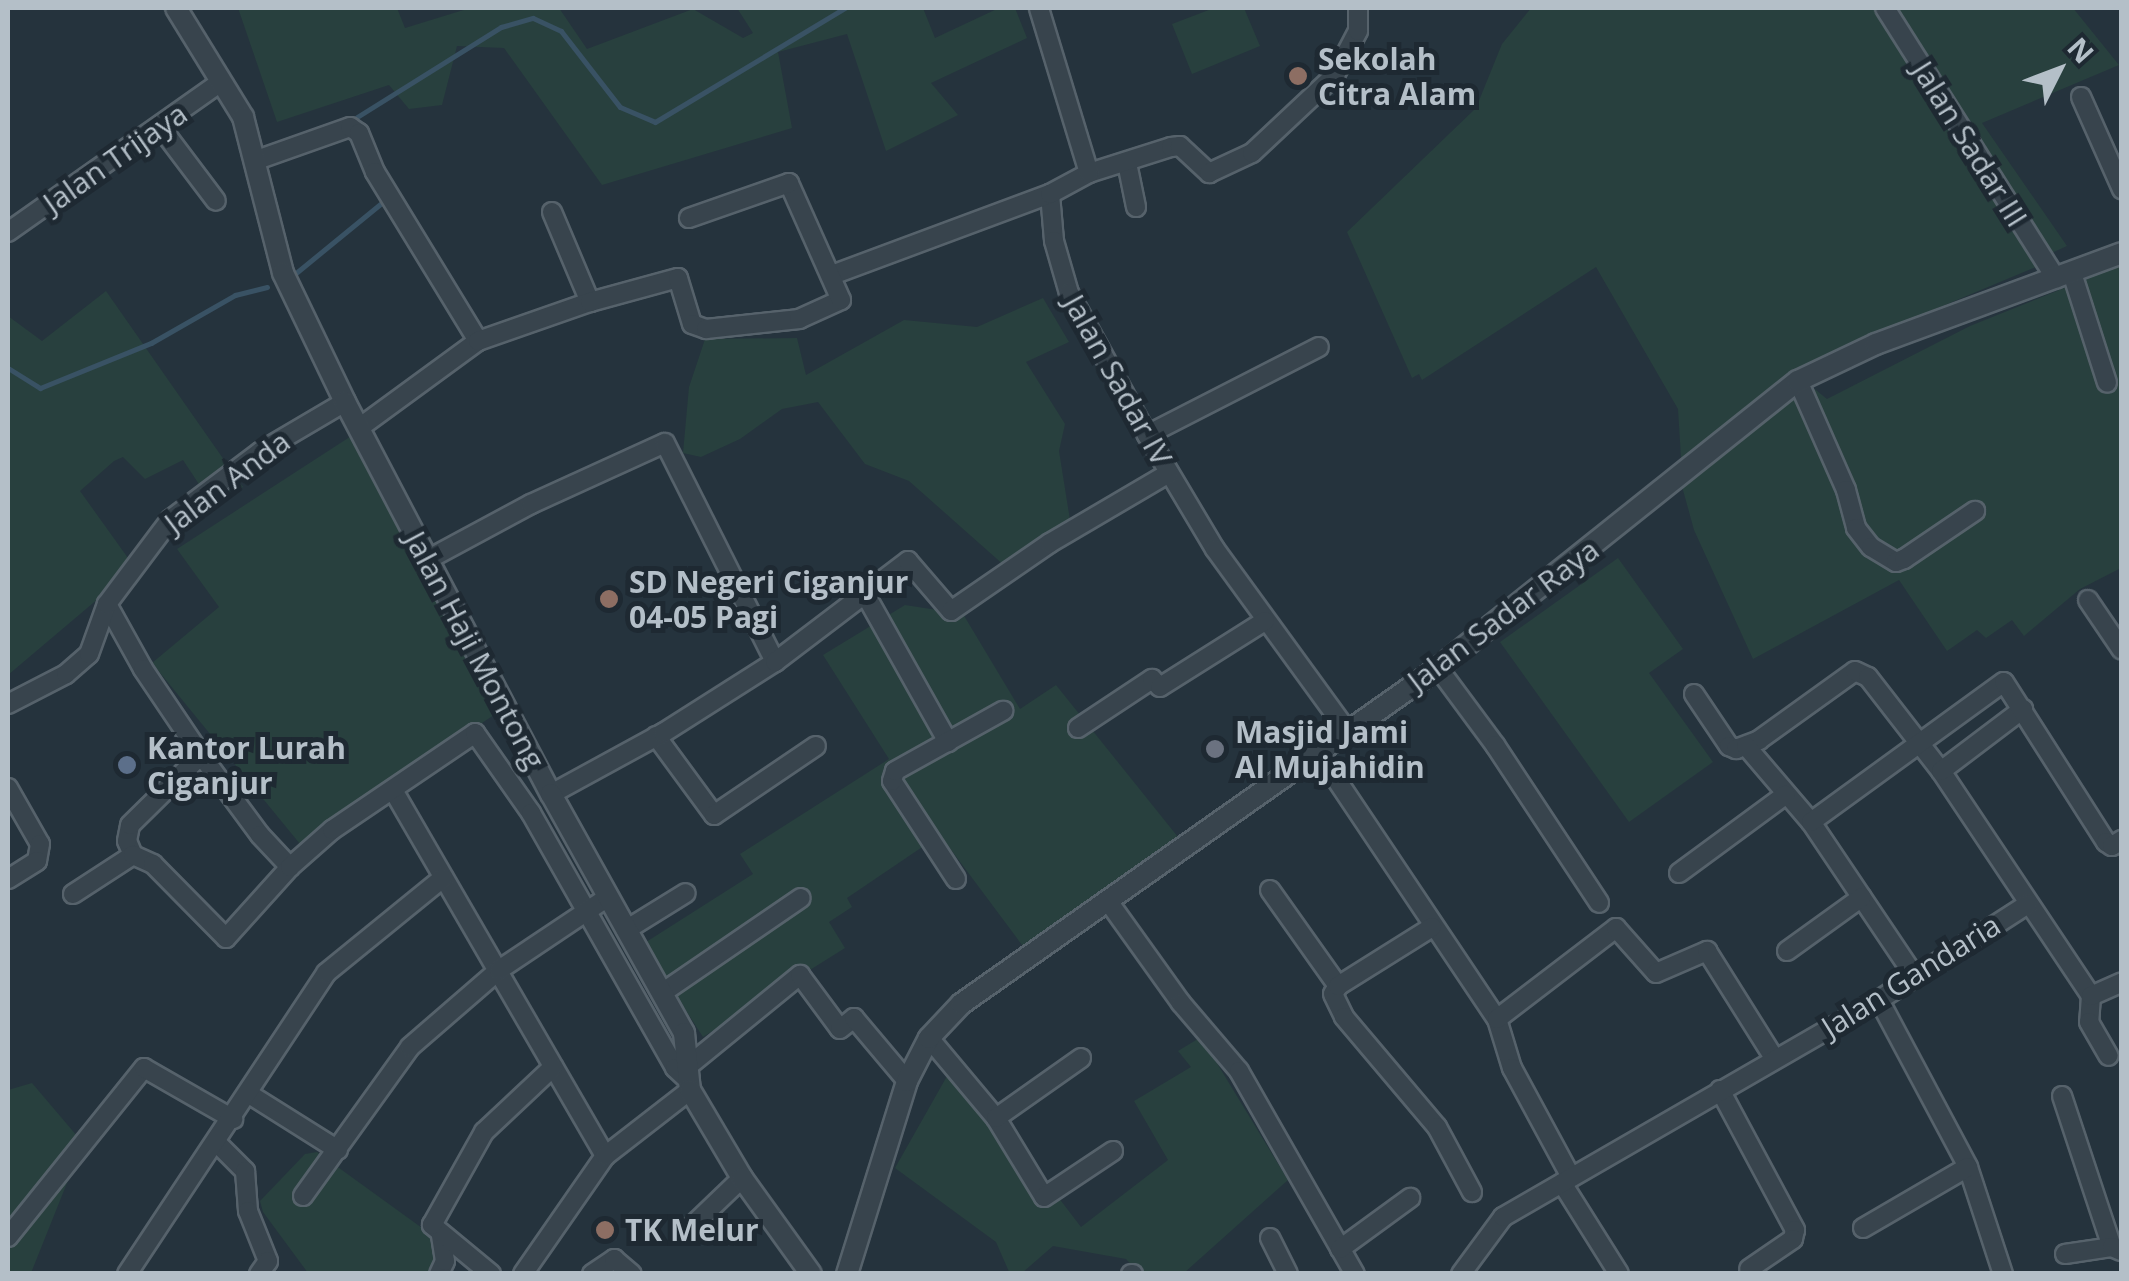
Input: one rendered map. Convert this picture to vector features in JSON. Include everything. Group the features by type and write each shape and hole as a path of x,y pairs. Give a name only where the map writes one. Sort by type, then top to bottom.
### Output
{"street":[{"name":"Jalan Haji Montong","path":"176,8 243,117 283,274 344,402 551,794 684,1033 688,1079 742,1178 810,1274"},
{"path":"1039,8 1090,173"},
{"path":"832,274 1050,194 1090,173 1180,146 1210,172 1252,153 1335,75 1358,31 1360,8"},
{"name":"Jalan Sadar III","path":"1884,8 2064,276 2107,383"},
{"name":"Jalan Trijaya","path":"8,232 221,82"},
{"path":"2080,97 2122,189"},
{"path":"254,161 350,127 359,132 376,172 478,341"},
{"path":"160,128 216,201"},
{"path":"1126,163 1136,207"},
{"path":"359,428 478,341 590,302 678,278 692,324 706,329 798,320 841,300 789,182 689,218"},
{"name":"Jalan Sadar IV","path":"1050,194 1054,241 1069,293 1147,435 1265,621 1347,731"},
{"path":"552,212 590,302"},
{"name":"Jalan Sadar Raya","path":"847,1274 906,1081 930,1038 961,1004 1438,668 1674,469 1798,382 1876,344 2122,252"},
{"path":"1147,435 1318,347"},
{"path":"1798,382 1846,490 1856,528 1872,547 1896,562 1975,511"},
{"name":"Jalan Anda","path":"8,704 66,674 89,654 107,604 170,520 260,452 344,402"},
{"path":"427,560 531,504 666,444 775,662"},
{"path":"551,794 656,736 775,662 908,561 951,611 1050,542 1169,473"},
{"path":"865,594 948,742"},
{"path":"2088,600 2122,650"},
{"path":"107,604 143,669 201,755 260,836 290,867"},
{"path":"1078,728 1152,679 1160,687 1265,621"},
{"path":"1438,668 1495,745 1599,903"},
{"path":"1694,694 1729,746 1746,746 1855,671 1868,677 1941,770 2028,904"},
{"path":"1811,822 2002,682 2023,708 2106,842 2112,846 2122,840"},
{"path":"1941,770 2023,708"},
{"path":"956,880 892,782 896,771 1003,711"},
{"path":"201,755 130,825 127,842 133,855 152,864 226,938 290,867 332,830 475,733 532,814 676,1068 688,1079"},
{"path":"656,736 714,815 816,746"},
{"path":"1746,746 1811,822 1916,977"},
{"path":"1318,752 1432,927 1497,1018 1512,1068 1566,1180 1618,1274"},
{"path":"8,788 40,844 37,860 8,879"},
{"path":"393,790 605,1156"},
{"path":"1679,873 1786,796"},
{"path":"73,894 133,855"},
{"path":"128,1274 326,973 443,878"},
{"path":"1270,890 1338,986"},
{"path":"626,930 686,892"},
{"path":"303,1196 410,1047 499,970 608,897"},
{"path":"1787,951 1862,897"},
{"path":"662,994 801,898"},
{"path":"1108,901 1182,1003 1239,1071 1355,1274"},
{"name":"Jalan Gandaria","path":"1467,1272 1496,1223 1879,1000 2028,904 2091,996"},
{"path":"1432,927 1338,986 1333,994 1344,1018 1437,1127 1472,1192"},
{"path":"1497,1018 1616,928 1656,973 1707,951 1774,1058"},
{"path":"523,1274 605,1156 800,975 840,1029 854,1018 906,1081"},
{"path":"2109,1056 2089,1022 2091,996 2122,982"},
{"path":"1879,1000 1968,1167 2003,1274"},
{"path":"930,1038 996,1118 1044,1196 1113,1150"},
{"path":"996,1118 1080,1058"},
{"path":"490,1274 432,1225 449,1188 484,1132 518,1095 553,1067"},
{"path":"8,1237 144,1068 233,1119"},
{"path":"1720,1090 1795,1230 1793,1240 1749,1269"},
{"path":"249,1094 338,1150"},
{"path":"2062,1096 2117,1249 2065,1254"},
{"path":"217,1143 245,1171 248,1211 268,1261 259,1274"},
{"path":"1863,1228 1968,1167"},
{"path":"692,1226 742,1178"},
{"path":"1340,1248 1410,1198"},
{"path":"439,1274 445,1261 441,1235"},
{"path":"1270,1238 1288,1274"},
{"path":"592,1274 614,1258 632,1274"}],"green space":[{"path":"238,8 397,8 405,28 470,8 559,8 587,49 693,9 743,38 753,33 737,8 923,8 935,38 999,8 1015,8 1027,38 931,83 958,115 886,151 847,34 778,52 792,128 602,185 504,48 457,46 442,105 409,109 389,85 277,122"},
{"path":"1214,8 1244,8 1260,46 1192,74 1172,24"},
{"path":"1531,8 2073,8 2119,65 1982,123 2067,246 2034,261 2036,267 1847,346 1801,378 1827,399 1970,326 2121,265 2121,568 2080,589 2024,636 2012,620 1986,638 1977,630 1947,651 1899,580 1753,659 1694,530 1683,490 1678,409 1596,267 1422,380 1419,374 1412,378 1347,232 1476,108 1502,44"},
{"path":"106,291 243,487 217,505 210,501 183,460 145,479 123,457 114,461 80,491 128,558 125,576 8,675 8,316 42,341"},
{"path":"1043,298 1069,342 1026,362 1065,424 1059,451 1070,520 1006,567 909,481 865,464 818,402 782,409 740,439 701,457 683,453 689,387 705,339 797,338 806,375 904,320 977,327"},
{"path":"359,431 494,715 300,844 152,663 219,607 177,549"},
{"path":"1618,558 1683,649 1649,673 1713,762 1629,822 1500,642"},
{"path":"905,605 963,614 1020,709 1056,685 1182,842 1028,953 940,835 847,898 852,907 829,922 845,948 703,1037 643,944 753,874 740,854 889,759 823,655"},
{"path":"1201,1037 1288,1180 1184,1273 1139,1273 1126,1259 1053,1246 1022,1273 1010,1274 996,1242 895,1168 955,1062 1081,1227 1168,1160 1134,1101 1191,1067 1178,1051"},
{"path":"32,1083 83,1143 31,1273 8,1274 8,1090"},
{"path":"317,1152 440,1241 441,1273 308,1273 263,1212 260,1201 305,1154"}],"waterway":[{"path":"357,117 501,27 533,18 561,31 620,107 655,122 845,8"},
{"path":"291,277 385,200"},
{"path":"8,368 40,388 151,343 235,295 267,287"}],"place":[{"name":"Sekolah Citra Alam","path":"1298,76"},
{"name":"SD Negeri Ciganjur 04-05 Pagi","path":"609,599"},
{"name":"Masjid Jami Al Mujahidin","path":"1215,749"},
{"name":"Kantor Lurah Ciganjur","path":"127,765"},
{"name":"TK Melur","path":"605,1230"}]}
